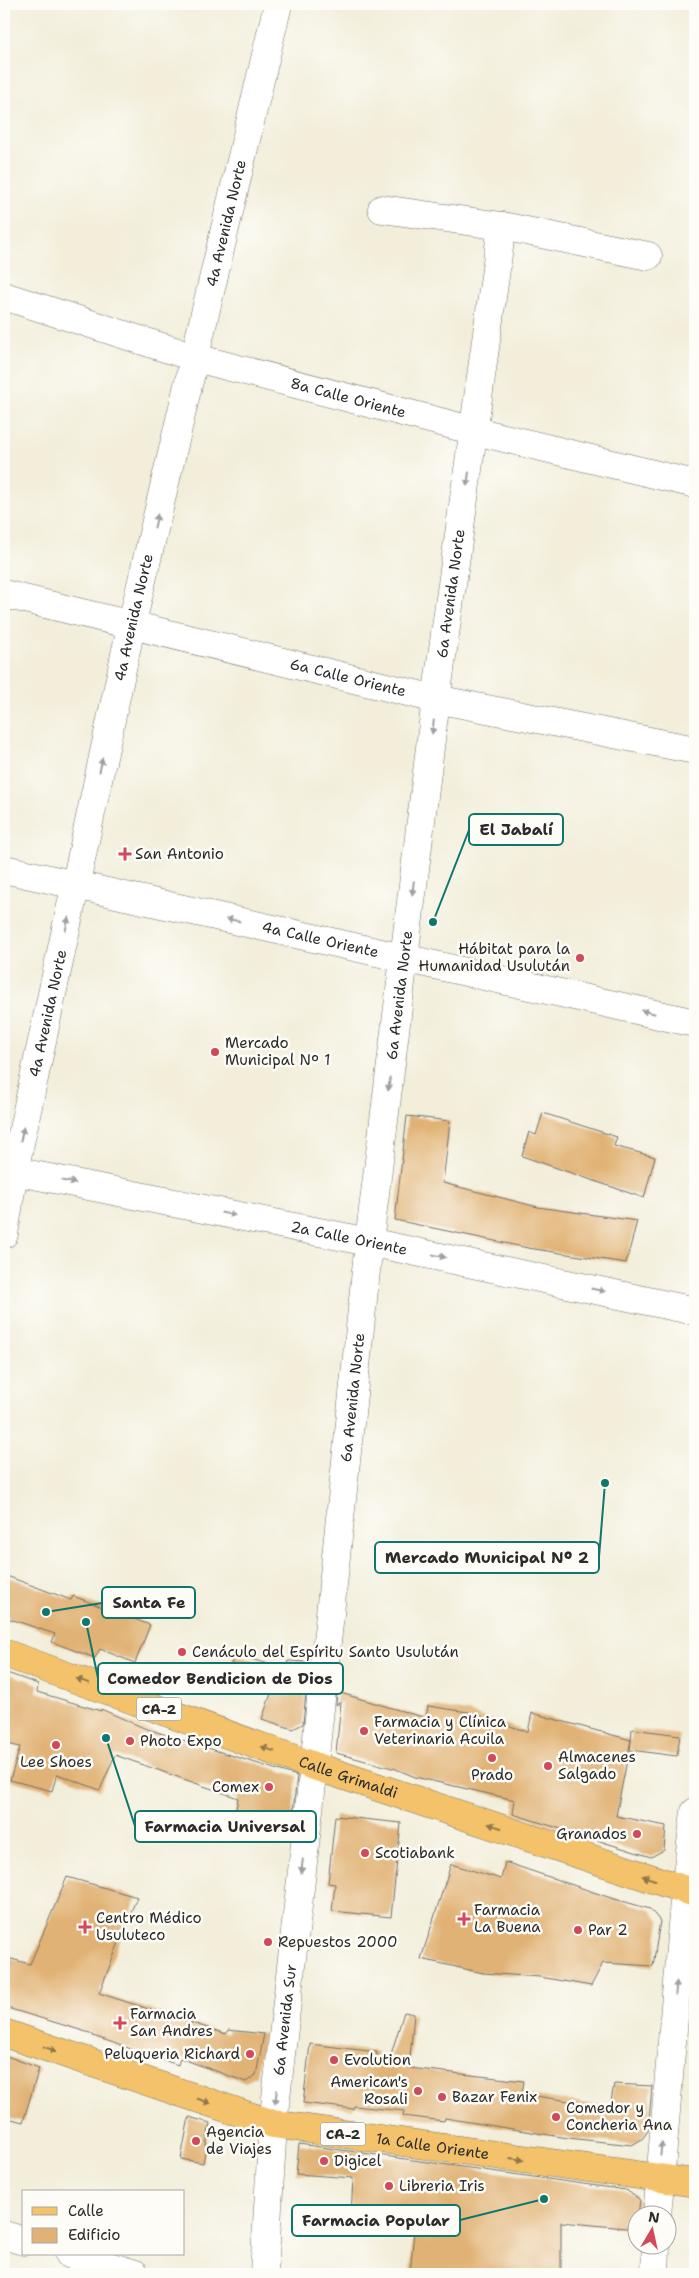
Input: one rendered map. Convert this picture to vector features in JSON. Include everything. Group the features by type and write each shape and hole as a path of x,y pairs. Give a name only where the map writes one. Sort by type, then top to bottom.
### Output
{"main road":[{"name":"Calle Grimaldi","path":"4,1653 314,1766 690,1891"},
{"name":"1a Calle Oriente","path":"4,2033 273,2124 659,2180 695,2183"}],"street":[{"name":"4a Avenida Norte","path":"4,1234 9,1170 75,885 131,626 196,358 278,4"},
{"path":"382,209 502,226 648,256"},
{"name":"6a Avenida Norte","path":"314,1766 369,1242 436,699 475,431 502,226"},
{"name":"8a Calle Oriente","path":"4,296 196,358 475,431 695,484"},
{"name":"6a Calle Oriente","path":"4,594 436,699 695,750"},
{"name":"4a Calle Oriente","path":"4,869 695,1023"},
{"name":"2a Calle Oriente","path":"9,1170 369,1242 695,1311"},
{"name":"6a Avenida Sur","path":"264,2274 273,2124 314,1766"},
{"path":"658,2206 690,1891 695,1812"},
{"path":"4,2234 22,2239"},
{"path":"76,2256 136,2274"},
{"path":"655,2274 656,2256"}],"building":[{"path":"543,1113 617,1137 614,1146 655,1157 644,1198 522,1156 529,1132 536,1135"},
{"path":"407,1116 450,1121 443,1183 538,1207 637,1221 626,1263 528,1248 395,1220"},
{"path":"4,1575 71,1600 73,1596 150,1625 135,1663 100,1649 95,1658 52,1642 55,1634 4,1617"},
{"path":"234,1655 285,1668 288,1661 309,1662 303,1724 293,1729 262,1719 274,1685 231,1664"},
{"path":"4,1672 38,1684 37,1692 101,1711 101,1709 144,1728 297,1776 291,1829 235,1815 238,1798 115,1755 100,1790 57,1774 52,1791 10,1780 20,1747 4,1743"},
{"path":"337,1692 426,1718 428,1706 468,1712 528,1732 532,1713 631,1740 616,1816 666,1826 664,1850 651,1857 513,1814 515,1800 415,1777 396,1769 336,1753 341,1702 336,1705"},
{"path":"632,1729 680,1735 677,1756 630,1750"},
{"name":"Scotiabank","path":"335,1816 401,1823 391,1917 332,1911 335,1884 328,1883"},
{"path":"505,1862 608,1897 650,1909 660,1921 653,1966 603,1963 591,1986 540,1977 483,1973 421,1959 451,1864 501,1879"},
{"name":"Centro Médico Usuluteco","path":"67,1877 137,1897 99,1993 226,2034 228,2030 264,2034 256,2075 246,2082 180,2058 178,2065 93,2036 93,2034 4,2007 4,1957 30,1964"},
{"path":"404,2012 414,2014 409,2068 524,2081 522,2094 610,2107 614,2084 652,2086 648,2131 642,2139 632,2145 568,2138 445,2118 444,2121 403,2116 404,2111 354,2106 353,2109 303,2103 310,2044 377,2052 376,2061 388,2064"},
{"path":"4,2055 39,2068 23,2122 4,2117"},
{"name":"Agencia de Viajes","path":"189,2117 210,2123 203,2163 181,2159"},
{"path":"299,2144 626,2190 640,2200 639,2206 626,2206 626,2228 561,2222 561,2274 410,2274 414,2230 384,2228 383,2219 351,2216 353,2178 296,2174"}],"place":[{"name":"San Antonio","path":"125,854"},
{"name":"El Jabalí","path":"433,922"},
{"name":"Hábitat para la Humanidad Usulután","path":"580,958"},
{"name":"Mercado Municipal Nº 1","path":"215,1052"},
{"name":"Mercado Municipal Nº 2","path":"605,1483"},
{"name":"Santa Fe","path":"46,1612"},
{"name":"Comedor Bendicion de Dios","path":"86,1622"},
{"name":"Cenáculo del Espíritu Santo Usulután","path":"182,1652"},
{"name":"Farmacia y Clínica Veterinaria Acuila","path":"364,1731"},
{"name":"Farmacia Universal","path":"106,1738"},
{"name":"Photo Expo","path":"130,1741"},
{"name":"Lee Shoes","path":"56,1745"},
{"name":"Prado","path":"492,1758"},
{"name":"Almacenes Salgado","path":"548,1766"},
{"name":"Comex","path":"269,1787"},
{"name":"Granados","path":"637,1834"},
{"name":"Scotiabank","path":"365,1853"},
{"name":"Farmacia La Buena","path":"464,1919"},
{"name":"Centro Médico Usuluteco","path":"85,1927"},
{"name":"Par 2","path":"578,1930"},
{"name":"Repuestos 2000","path":"268,1942"},
{"name":"Farmacia San Andres","path":"120,2023"},
{"name":"Peluqueria Richard","path":"250,2054"},
{"name":"Evolution","path":"334,2060"},
{"name":"American's Rosali","path":"418,2091"},
{"name":"Bazar Fenix","path":"442,2097"},
{"name":"Comedor y Concheria Ana","path":"556,2117"},
{"name":"Agencia de Viajes","path":"196,2141"},
{"name":"Digicel","path":"324,2161"},
{"name":"Libreria Iris","path":"389,2186"},
{"name":"Farmacia Popular","path":"544,2199"}]}
